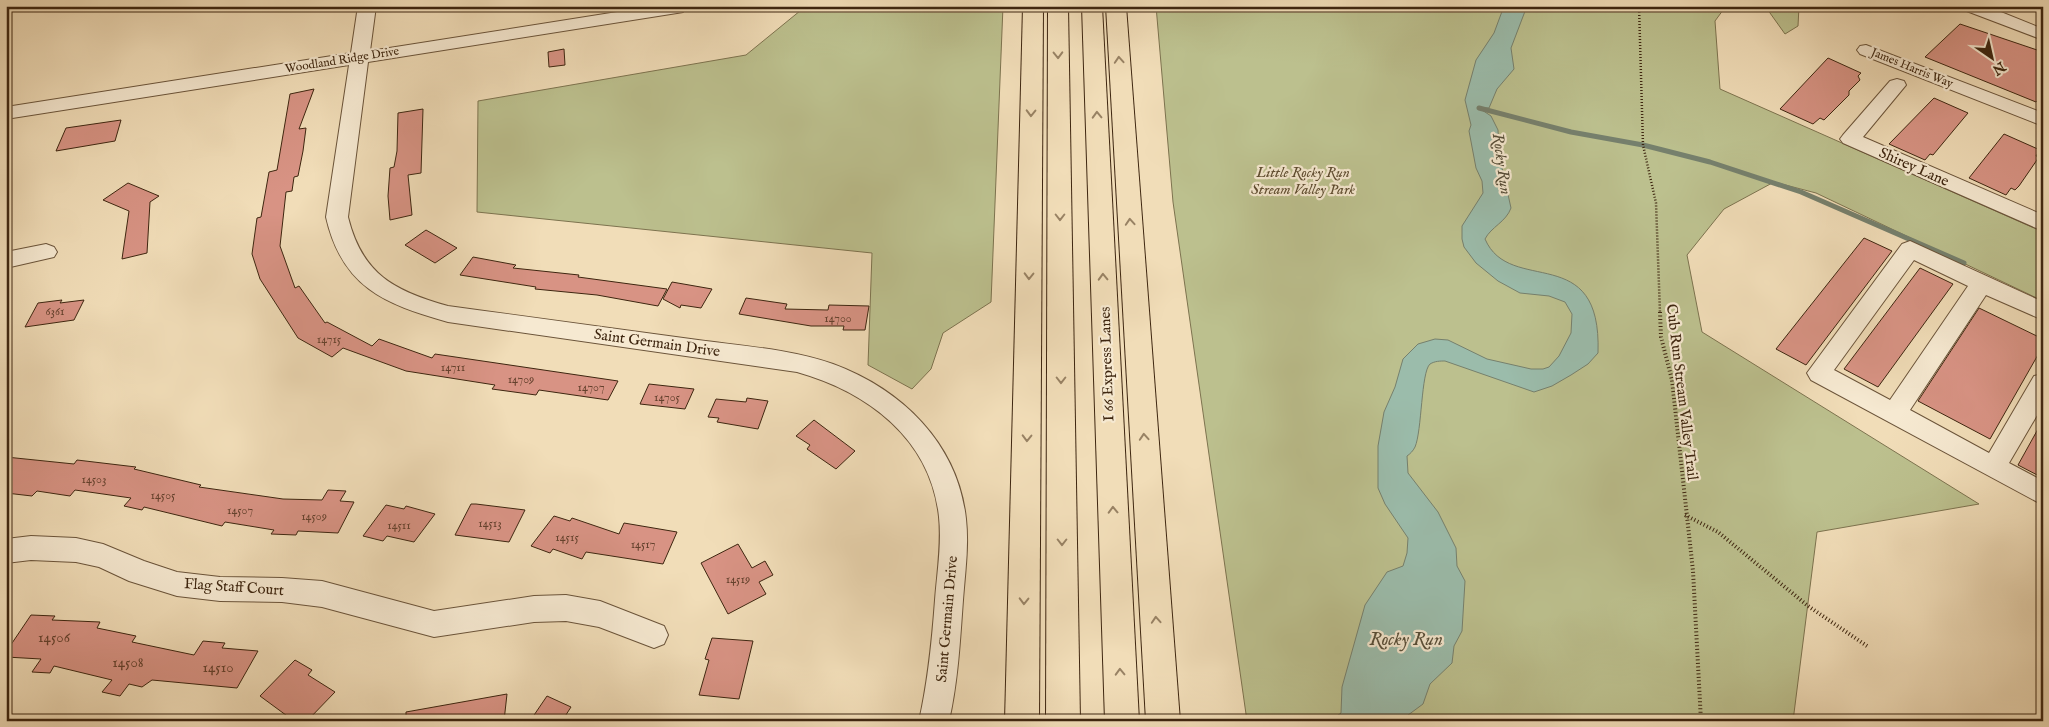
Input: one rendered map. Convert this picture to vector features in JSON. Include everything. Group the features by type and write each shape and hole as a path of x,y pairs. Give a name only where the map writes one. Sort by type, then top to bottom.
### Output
{"highway":[{"path":"1022,721 1033,6"},
{"path":"1058,6 1063,721"},
{"name":"I 66 Express Lanes","path":"1092,6 1122,721"},
{"path":"1116,6 1163,721"}],"street":[{"name":"Saint Germain Drive","path":"368,6 337,217 346,250 356,266 370,280 387,292 425,308 448,314 820,368 854,381 882,398 917,431 936,460 946,484 954,530 944,670 934,721"},
{"path":"1970,6 2043,35"},
{"name":"Woodland Ridge Drive","path":"6,113 677,8"},
{"name":"James Harris Way","path":"1866,50 2043,120"},
{"name":"Shirey Lane","path":"1897,85 1850,139 2043,224"},
{"path":"2043,312 1910,249 1819,373 2043,494"},
{"path":"6,260 46,252"},
{"path":"1894,414 1982,283"},
{"path":"1994,468 2043,383"},
{"name":"Flag Staff Court","path":"6,551 31,548 76,550 103,556 139,572 177,584 220,589 282,590 322,594 434,624 534,609 566,608 600,614 654,635"}],"path":[{"name":"Cub Run Stream Valley Trail","path":"1639,6 1643,145 1656,203 1661,337 1672,380 1685,515 1693,571 1701,721"},
{"path":"1685,515 1718,532 1808,606 1867,646"}],"green space":[{"path":"806,6 1003,6 991,302 943,333 931,369 912,389 868,365 872,253 477,212 478,101 746,55"},
{"name":"Little Rocky Run Stream Valley Park","path":"1156,6 1726,6 1715,21 1720,89 2043,232 2043,301 1816,193 1774,182 1724,209 1687,255 1702,332 1979,504 1817,532 1793,721 1247,721 1173,202"},
{"path":"1765,6 1799,6 1798,26 1785,34"}],"water":[{"name":"Rocky Run","path":"1504,6 1527,6 1511,48 1514,69 1497,89 1489,108 1479,108 1491,116 1498,130 1499,154 1511,208 1506,217 1485,239 1497,256 1514,265 1571,282 1586,295 1595,318 1598,353 1588,364 1571,375 1552,386 1534,392 1445,361 1430,364 1425,378 1417,439 1414,448 1407,456 1408,473 1438,512 1456,548 1457,566 1465,581 1462,631 1454,646 1452,663 1430,684 1423,704 1400,721 1330,721 1341,713 1342,687 1365,605 1387,572 1403,566 1407,553 1408,538 1385,504 1378,488 1378,446 1384,412 1395,387 1403,359 1418,344 1435,339 1448,340 1487,359 1531,369 1543,369 1549,367 1559,356 1571,333 1572,314 1565,302 1549,296 1520,293 1498,281 1476,263 1464,247 1462,239 1462,226 1483,193 1482,181 1476,168 1469,131 1471,125 1465,100 1476,60 1494,33"}],"building":[{"path":"1960,24 2043,52 2043,95 2036,102 1925,57"},
{"path":"564,49 565,65 549,67 548,52"},
{"path":"1828,58 1861,73 1858,76 1860,80 1849,91 1849,95 1824,120 1820,118 1813,124 1780,109"},
{"path":"314,89 299,129 306,128 303,151 298,176 294,177 292,191 286,192 280,246 295,288 299,286 325,323 327,322 372,346 379,339 432,358 435,354 618,381 608,400 539,390 536,395 492,389 495,385 406,371 343,348 332,357 298,338 260,279 252,254 257,218 261,217 269,172 277,170 290,94"},
{"path":"1934,98 1968,113 1933,155 1930,154 1925,160 1889,144"},
{"path":"423,109 421,173 408,175 412,215 390,220 388,196 390,168 394,167 397,151 398,113"},
{"path":"121,120 115,141 56,151 66,128"},
{"path":"2004,134 2040,150 2036,156 2039,157 2019,186 2015,190 2011,188 2006,195 1969,178"},
{"path":"128,183 159,196 150,202 147,253 122,259 129,211 103,200"},
{"path":"426,230 457,248 435,263 405,245"},
{"path":"1864,238 1892,251 1806,365 1776,349"},
{"path":"473,257 516,265 513,268 579,275 578,277 667,289 658,306 597,295 535,289 536,287 460,275"},
{"path":"1920,268 1953,284 1878,387 1844,369"},
{"path":"672,282 712,289 701,308 681,305 680,308 663,299"},
{"path":"746,298 787,304 785,309 828,310 829,305 869,306 865,330 843,330 844,326 811,326 739,314"},
{"path":"62,300 60,303 84,300 74,320 25,327 38,303"},
{"path":"1979,308 2043,339 2043,346 1990,439 1918,401"},
{"path":"649,384 694,389 685,409 640,404"},
{"path":"747,398 768,401 758,429 717,422 719,418 708,417 716,399 746,402"},
{"path":"814,420 855,451 836,469 807,449 810,445 796,436"},
{"path":"2043,420 2043,478 2018,465"},
{"path":"6,457 74,464 77,460 136,467 134,469 201,485 199,487 283,499 322,500 328,490 346,491 340,501 354,502 338,533 298,531 296,535 271,534 274,530 225,522 222,526 144,507 142,510 124,506 131,498 75,490 70,496 37,491 32,496 6,493"},
{"path":"471,504 525,510 509,542 455,535"},
{"path":"386,505 404,509 406,506 435,514 414,542 387,536 383,541 363,536"},
{"path":"554,516 570,521 572,518 619,534 624,523 677,532 663,564 586,552 582,559 553,549 550,553 531,546"},
{"path":"738,544 752,568 765,561 773,575 759,582 766,594 728,614 701,563"},
{"path":"31,615 55,616 52,620 100,622 97,628 136,636 132,642 194,655 203,641 225,643 222,648 258,651 237,688 152,680 142,687 129,684 120,696 102,692 112,680 54,666 50,673 32,672 41,659 6,657 6,652"},
{"path":"712,638 753,641 739,699 699,695 709,660 705,659"},
{"path":"295,660 312,670 308,675 335,692 307,721 294,721 260,696"},
{"path":"507,694 504,721 406,721 406,712"},
{"path":"547,696 571,707 562,721 530,721"}],"waterway":[{"path":"1479,108 1571,132 1643,145 1710,162 1801,192 1964,263"}]}
